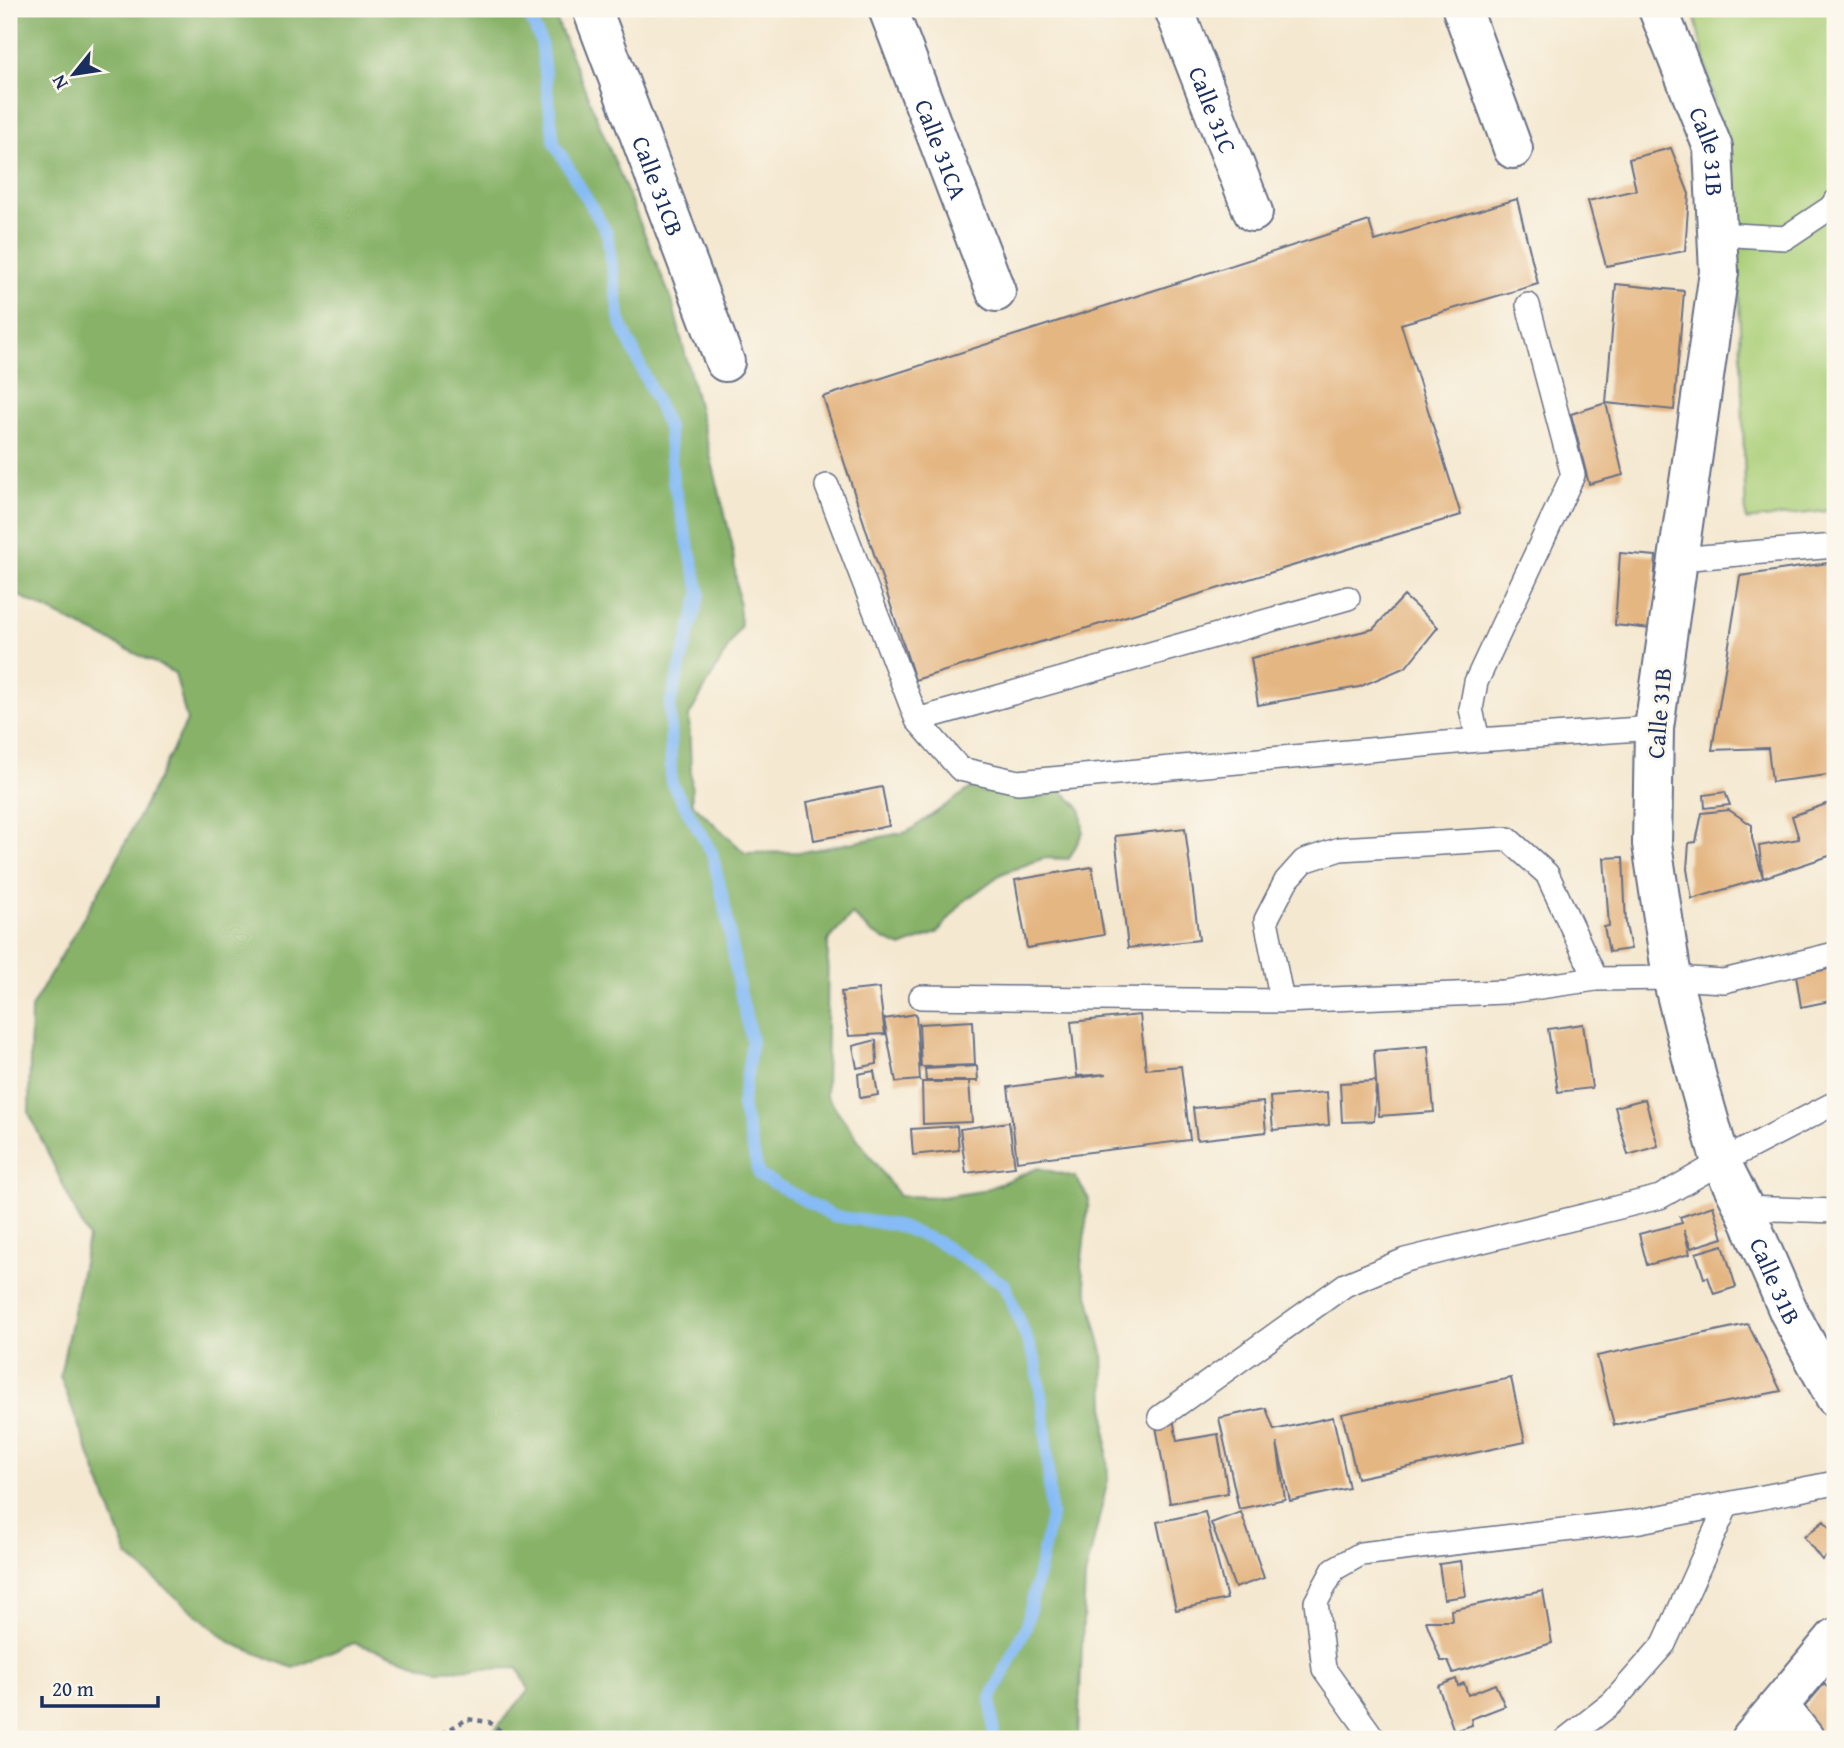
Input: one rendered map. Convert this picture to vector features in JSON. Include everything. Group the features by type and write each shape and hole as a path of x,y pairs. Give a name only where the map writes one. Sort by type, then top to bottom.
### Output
{"street":[{"name":"Calle 31CB","path":"593,9 725,362"},
{"name":"Calle 31CA","path":"887,9 996,292"},
{"name":"Calle 31C","path":"1174,9 1253,212"},
{"path":"1462,9 1513,149"},
{"name":"Calle 31B","path":"1658,9 1713,148 1719,272 1654,728 1652,844 1672,978 1721,1162 1789,1312 1835,1397"},
{"path":"1751,1739 1835,1638"},
{"path":"1779,1706 1805,1739"}],"lane":[{"path":"1718,234 1785,237 1835,202"},
{"path":"1478,740 1471,709 1476,682 1573,475 1528,305"},
{"path":"827,486 917,720 960,769 1018,782 1478,740 1654,728"},
{"path":"1678,559 1835,546"},
{"path":"917,720 1348,598"},
{"path":"1282,1001 1266,920 1286,881 1304,861 1340,849 1508,839 1546,874 1596,979"},
{"path":"921,997 1282,1001 1504,992 1596,979 1672,978 1724,981 1835,954"},
{"path":"1160,1417 1345,1286 1405,1260 1660,1197 1835,1103"},
{"path":"1744,1208 1835,1211"},
{"path":"1374,1739 1324,1669 1316,1602 1334,1569 1361,1554 1640,1521 1835,1483"},
{"path":"1566,1739 1612,1703 1664,1644 1727,1506"}],"path":[{"path":"434,1739 467,1718 489,1721 511,1739"}],"green space":[{"path":"9,9 552,9 672,301 732,543 741,625 689,716 692,803 745,853 803,852 907,832 974,786 1014,791 1060,789 1081,809 1083,832 1069,859 1044,858 1001,874 963,902 937,933 901,947 873,934 852,914 828,941 826,1095 899,1196 942,1197 982,1191 1038,1168 1075,1177 1089,1199 1081,1267 1103,1353 1108,1480 1085,1577 1078,1739 487,1739 529,1690 518,1668 438,1670 354,1643 293,1668 231,1643 128,1557 60,1376 88,1238 29,1113 31,1008 113,867 187,721 175,673 9,591"},
{"path":"1693,9 1835,9 1835,510 1746,520 1736,199"}],"building":[{"path":"1671,148 1689,194 1685,251 1606,266 1588,201 1636,190 1629,159"},
{"path":"1517,199 1538,284 1401,324 1461,515 915,680 823,397 1369,221 1375,241"},
{"path":"1616,284 1684,291 1674,410 1606,403"},
{"path":"1606,403 1623,475 1589,484 1571,414"},
{"path":"1620,553 1656,556 1651,629 1615,625"},
{"path":"1835,562 1835,774 1772,782 1768,748 1712,750 1740,576"},
{"path":"1404,596 1438,627 1406,667 1359,687 1258,705 1251,658 1373,629"},
{"path":"882,787 889,826 814,840 807,802"},
{"path":"1725,792 1730,805 1705,808 1704,795"},
{"path":"1835,801 1835,854 1763,878 1759,846 1799,839 1792,816"},
{"path":"1729,810 1752,825 1752,838 1763,878 1692,899 1687,869 1689,843 1696,842 1702,813"},
{"path":"1185,828 1199,940 1128,948 1115,836"},
{"path":"1623,857 1626,925 1631,949 1609,952 1604,927 1609,926 1604,858"},
{"path":"1092,867 1104,935 1027,948 1015,880"},
{"path":"1835,968 1835,1000 1801,1007 1796,975"},
{"path":"879,988 885,1034 849,1036 841,992"},
{"path":"916,1014 920,1080 896,1082 884,1019"},
{"path":"1140,1015 1146,1069 1181,1066 1190,1140 1017,1161 1008,1087 1107,1074 1077,1076 1071,1022"},
{"path":"973,1021 975,1065 921,1067 919,1024"},
{"path":"1583,1024 1592,1088 1558,1092 1548,1029"},
{"path":"876,1040 877,1064 857,1068 853,1046"},
{"path":"1428,1046 1434,1112 1379,1116 1374,1051"},
{"path":"977,1066 978,1081 926,1081 925,1069"},
{"path":"874,1071 878,1095 860,1098 858,1074"},
{"path":"1376,1081 1374,1121 1342,1122 1340,1083"},
{"path":"922,1082 969,1082 972,1122 923,1124"},
{"path":"1327,1092 1329,1125 1273,1130 1270,1097"},
{"path":"1645,1099 1658,1146 1628,1155 1615,1107"},
{"path":"1263,1102 1266,1132 1197,1140 1193,1108"},
{"path":"1009,1122 1015,1167 966,1173 960,1129"},
{"path":"957,1126 959,1150 913,1155 911,1129"},
{"path":"1713,1206 1723,1238 1691,1248 1684,1230 1690,1254 1647,1265 1639,1234 1682,1223 1680,1217"},
{"path":"1723,1245 1736,1287 1714,1294 1708,1277 1704,1278 1696,1253"},
{"path":"1748,1324 1781,1391 1614,1425 1597,1356"},
{"path":"1511,1378 1525,1442 1357,1478 1342,1414"},
{"path":"1266,1408 1274,1430 1333,1417 1349,1488 1290,1501 1277,1443 1285,1499 1239,1509 1219,1418"},
{"path":"1173,1418 1177,1441 1218,1434 1228,1493 1170,1503 1155,1421"},
{"path":"1205,1512 1227,1599 1176,1610 1157,1522"},
{"path":"1241,1512 1264,1578 1235,1588 1211,1523"},
{"path":"1824,1521 1835,1535 1835,1550 1822,1560 1804,1537"},
{"path":"1461,1561 1466,1596 1444,1599 1439,1564"},
{"path":"1543,1591 1552,1643 1453,1673 1448,1661 1441,1661 1426,1621 1452,1621 1451,1610"},
{"path":"1456,1679 1458,1686 1464,1683 1468,1695 1495,1684 1505,1706 1471,1719 1472,1725 1454,1731 1438,1686"},
{"path":"1824,1684 1835,1694 1835,1739 1811,1739 1793,1720"}],"waterway":[{"path":"526,9 541,42 554,143 607,233 620,321 668,427 673,481 700,593 670,705 671,782 712,853 726,912 752,1041 742,1106 759,1175 833,1216 895,1225 936,1241 1005,1285 1036,1362 1045,1422 1051,1517 1026,1627 991,1698 994,1739"}]}
